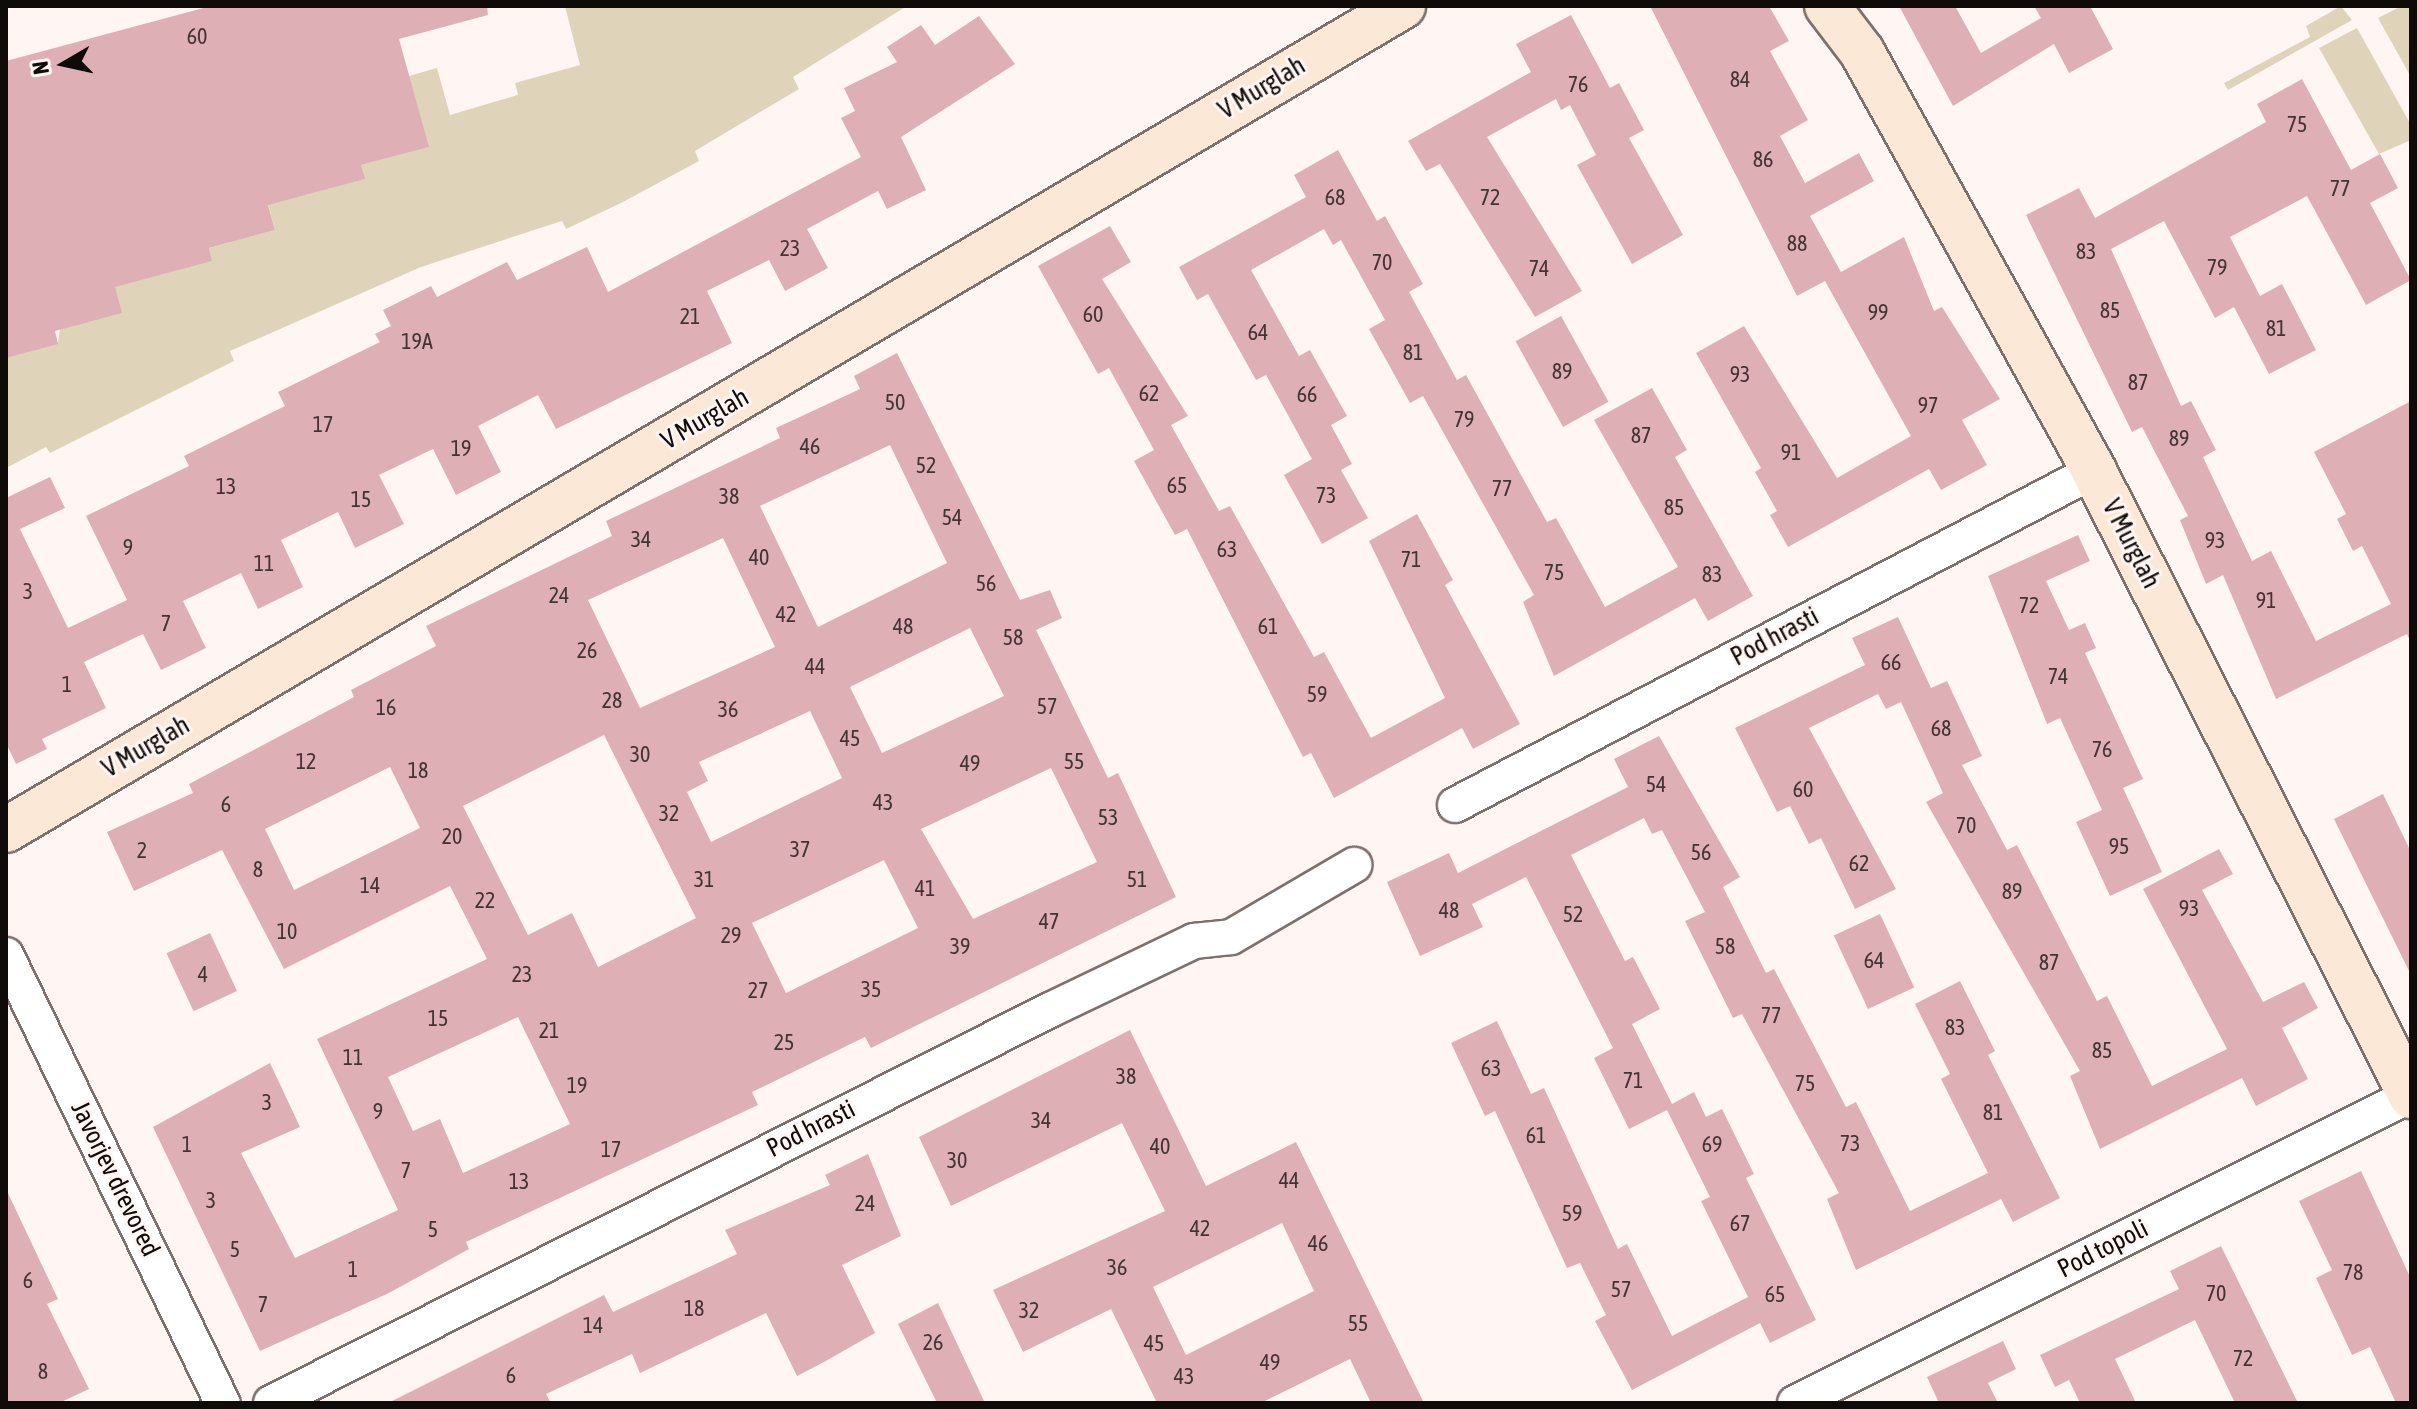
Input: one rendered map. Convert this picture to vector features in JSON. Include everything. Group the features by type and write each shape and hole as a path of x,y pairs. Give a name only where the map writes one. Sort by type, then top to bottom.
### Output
{"street":[{"name":"V Murglah","path":"6,830 1403,6"},
{"name":"V Murglah","path":"1827,6 1862,52 2094,471 2411,1096"},
{"name":"Pod hrasti","path":"1455,805 2094,471"},
{"name":"Pod hrasti","path":"271,1403 1050,1010 1194,941 1231,937 1354,865"},
{"name":"Javorjev drevored","path":"6,955 223,1403"},
{"name":"Pod topoli","path":"1795,1403 2411,1096"}],"shaded area":[{"path":"565,6 907,6 793,77 799,89 695,151 699,161 621,203 566,229 562,221 421,267 230,351 234,361 50,453 46,447 6,468 6,358 58,343 82,165 143,279 211,261 209,248 275,230 246,121 273,114 297,197 364,179 361,165 428,147 409,76 437,68 450,115 518,95 515,83 580,65"},
{"path":"2341,6 2352,20 2228,90 2224,83 2310,37 2306,26"},
{"path":"2402,6 2411,6 2411,77 2378,18"},
{"path":"2357,28 2411,125 2411,140 2379,154 2319,48"}],"building":[{"path":"211,6 487,6 488,15 399,39 429,147 361,165 365,179 268,205 275,230 209,248 212,261 115,287 122,313 55,331 58,344 6,358 6,61"},
{"path":"1650,6 1769,6 1789,41 1770,51 1808,120 1780,136 1805,183 1859,153 1874,181 1810,216 1841,272 1904,237 1934,311 1942,307 2000,399 1962,420 1987,465 1941,490 1929,469 1788,547 1770,515 1777,511 1755,472 1761,468 1696,353 1744,326 1837,478 1911,436 1825,281 1797,296"},
{"path":"1899,6 1955,6 1981,53 2041,18 2034,6 2090,6 2113,49 2069,73 2054,44 1953,106"},
{"path":"1571,15 1610,88 1619,83 1644,130 1629,138 1683,235 1632,264 1577,165 1596,155 1570,105 1561,110 1556,99 1487,137 1582,291 1535,317 1440,164 1426,171 1408,141 1531,72 1516,44"},
{"path":"979,16 1015,64 901,137 926,190 887,209 878,191 807,229 828,268 785,291 769,260 707,291 732,343 556,429 538,395 478,426 501,472 456,495 433,449 379,475 404,524 355,548 338,512 281,540 303,587 258,609 241,573 183,601 206,648 161,670 143,634 84,662 106,708 42,739 47,749 16,764 6,743 6,498 50,477 65,508 20,529 68,628 127,600 86,516 189,466 184,456 285,406 278,392 380,342 375,334 391,326 383,310 431,286 437,297 507,262 517,280 587,247 608,292 861,157 841,118 855,111 844,88 897,62 887,47 921,25 935,45"},
{"path":"2302,79 2351,170 2380,154 2398,188 2370,203 2411,280 2366,305 2307,196 2230,237 2260,296 2282,284 2316,350 2269,374 2234,307 2215,318 2164,221 2111,249 2181,406 2191,401 2216,450 2203,457 2252,561 2271,551 2316,641 2391,604 2362,546 2353,551 2337,519 2346,514 2314,452 2411,401 2411,643 2407,634 2276,699 2223,575 2206,584 2180,520 2188,516 2142,427 2132,432 2026,215 2079,188 2095,218 2266,122 2257,104"},
{"path":"1338,150 1377,221 1385,216 1423,284 1409,292 1457,380 1466,375 1547,522 1556,518 1605,607 1678,567 1594,420 1652,388 1687,450 1675,457 1753,596 1708,621 1695,598 1554,676 1523,602 1534,595 1423,396 1410,403 1369,329 1385,320 1341,240 1333,245 1324,229 1251,270 1299,356 1310,350 1347,416 1331,425 1352,464 1341,470 1368,518 1322,544 1284,475 1312,459 1266,375 1256,380 1208,294 1197,300 1179,267 1306,197 1294,175"},
{"path":"1110,226 1131,262 1102,279 1188,416 1171,425 1219,511 1230,506 1314,657 1324,652 1371,738 1445,698 1369,541 1417,514 1453,580 1445,585 1520,724 1473,749 1462,728 1334,798 1311,753 1303,757 1187,529 1175,535 1134,461 1154,450 1109,368 1098,374 1038,266"},
{"path":"1561,316 1609,402 1563,427 1516,341"},
{"path":"897,353 1020,600 1050,590 1062,618 1036,630 1108,778 1118,773 1176,897 871,1048 865,1037 752,1092 758,1105 466,1242 469,1249 389,1293 260,1351 153,1127 270,1063 300,1127 241,1153 295,1258 398,1210 317,1039 487,959 450,886 284,969 222,850 134,891 107,832 193,793 189,784 354,697 351,690 436,646 426,626 612,536 606,521 780,438 776,428 860,389 854,376","holes":["890,445 947,563 818,627 760,506","723,538 775,647 640,708 588,600","970,628 1004,696 882,753 850,687","810,711 842,778 711,842 687,792 708,781 699,762","604,735 696,918 598,967 572,913 528,935 463,806","390,767 420,828 294,890 265,829","1051,768 1097,862 973,919 921,829","884,860 918,928 786,993 752,923","518,1017 570,1124 463,1173 440,1119 413,1131 388,1077"]},
{"path":"2078,535 2090,561 2046,581 2069,630 2085,623 2096,648 2085,653 2143,779 2123,788 2162,872 2110,896 2076,822 2102,810 2060,718 2047,724 1988,576"},
{"path":"1898,617 1931,688 1947,681 1982,756 1962,765 2007,850 2017,845 2097,1001 2107,996 2152,1086 2227,1049 2143,889 2219,849 2233,874 2202,890 2263,1002 2304,982 2318,1008 2282,1028 2308,1079 2256,1106 2242,1078 2100,1149 2070,1076 2080,1071 1926,802 1943,793 1901,702 1886,709 1878,694 1809,728 1896,889 1855,909 1821,838 1809,844 1790,806 1777,812 1735,728 1865,665 1852,638"},
{"path":"1659,736 1740,877 1723,887 1766,973 1774,969 1846,1107 1856,1102 1910,1211 1988,1173 1941,1079 1950,1074 1915,1004 1960,981 1995,1051 1988,1055 2060,1198 2013,1222 2001,1199 1856,1270 1827,1199 1839,1193 1742,1014 1733,1018 1685,921 1705,912 1662,830 1652,834 1644,818 1571,855 1625,961 1633,957 1660,1009 1632,1024 1672,1104 1694,1092 1706,1117 1722,1109 1754,1174 1746,1178 1816,1320 1770,1343 1760,1323 1632,1390 1595,1321 1606,1315 1580,1263 1567,1268 1495,1111 1485,1116 1451,1043 1497,1021 1531,1094 1544,1088 1618,1249 1627,1244 1672,1336 1748,1297 1701,1201 1710,1197 1667,1110 1629,1129 1594,1058 1613,1048 1526,877 1472,904 1483,927 1420,956 1387,882 1449,853 1458,873 1628,787 1614,759"},
{"path":"2383,794 2411,852 2411,975 2334,819"},
{"path":"1880,914 1914,987 1868,1009 1834,936"},
{"path":"210,933 237,991 194,1011 166,953"},
{"path":"1130,1030 1206,1186 1296,1142 1424,1403 1371,1403 1350,1359 1261,1403 1157,1403 1111,1309 1023,1352 993,1290 1165,1211 1122,1123 951,1206 919,1137","holes":["1282,1223 1314,1291 1186,1355 1153,1287"]},
{"path":"868,1154 901,1236 842,1265 875,1333 824,1362 797,1376 766,1313 640,1373 632,1354 546,1394 551,1403 388,1403 604,1295 613,1312 737,1254 725,1230 830,1185 825,1175"},
{"path":"2361,1171 2411,1279 2411,1403 2396,1403 2370,1347 2352,1355 2316,1278 2332,1270 2299,1201"},
{"path":"6,1189 58,1299 47,1304 89,1389 59,1403 6,1403"},
{"path":"2221,1246 2298,1403 2235,1403 2195,1320 2115,1359 2136,1403 2080,1403 2069,1380 2055,1387 2040,1355 2179,1289 2170,1271"},
{"path":"938,1303 985,1403 937,1403 898,1324"},
{"path":"2003,1341 2016,1369 1988,1383 1998,1403 1939,1403 1927,1377"}]}
